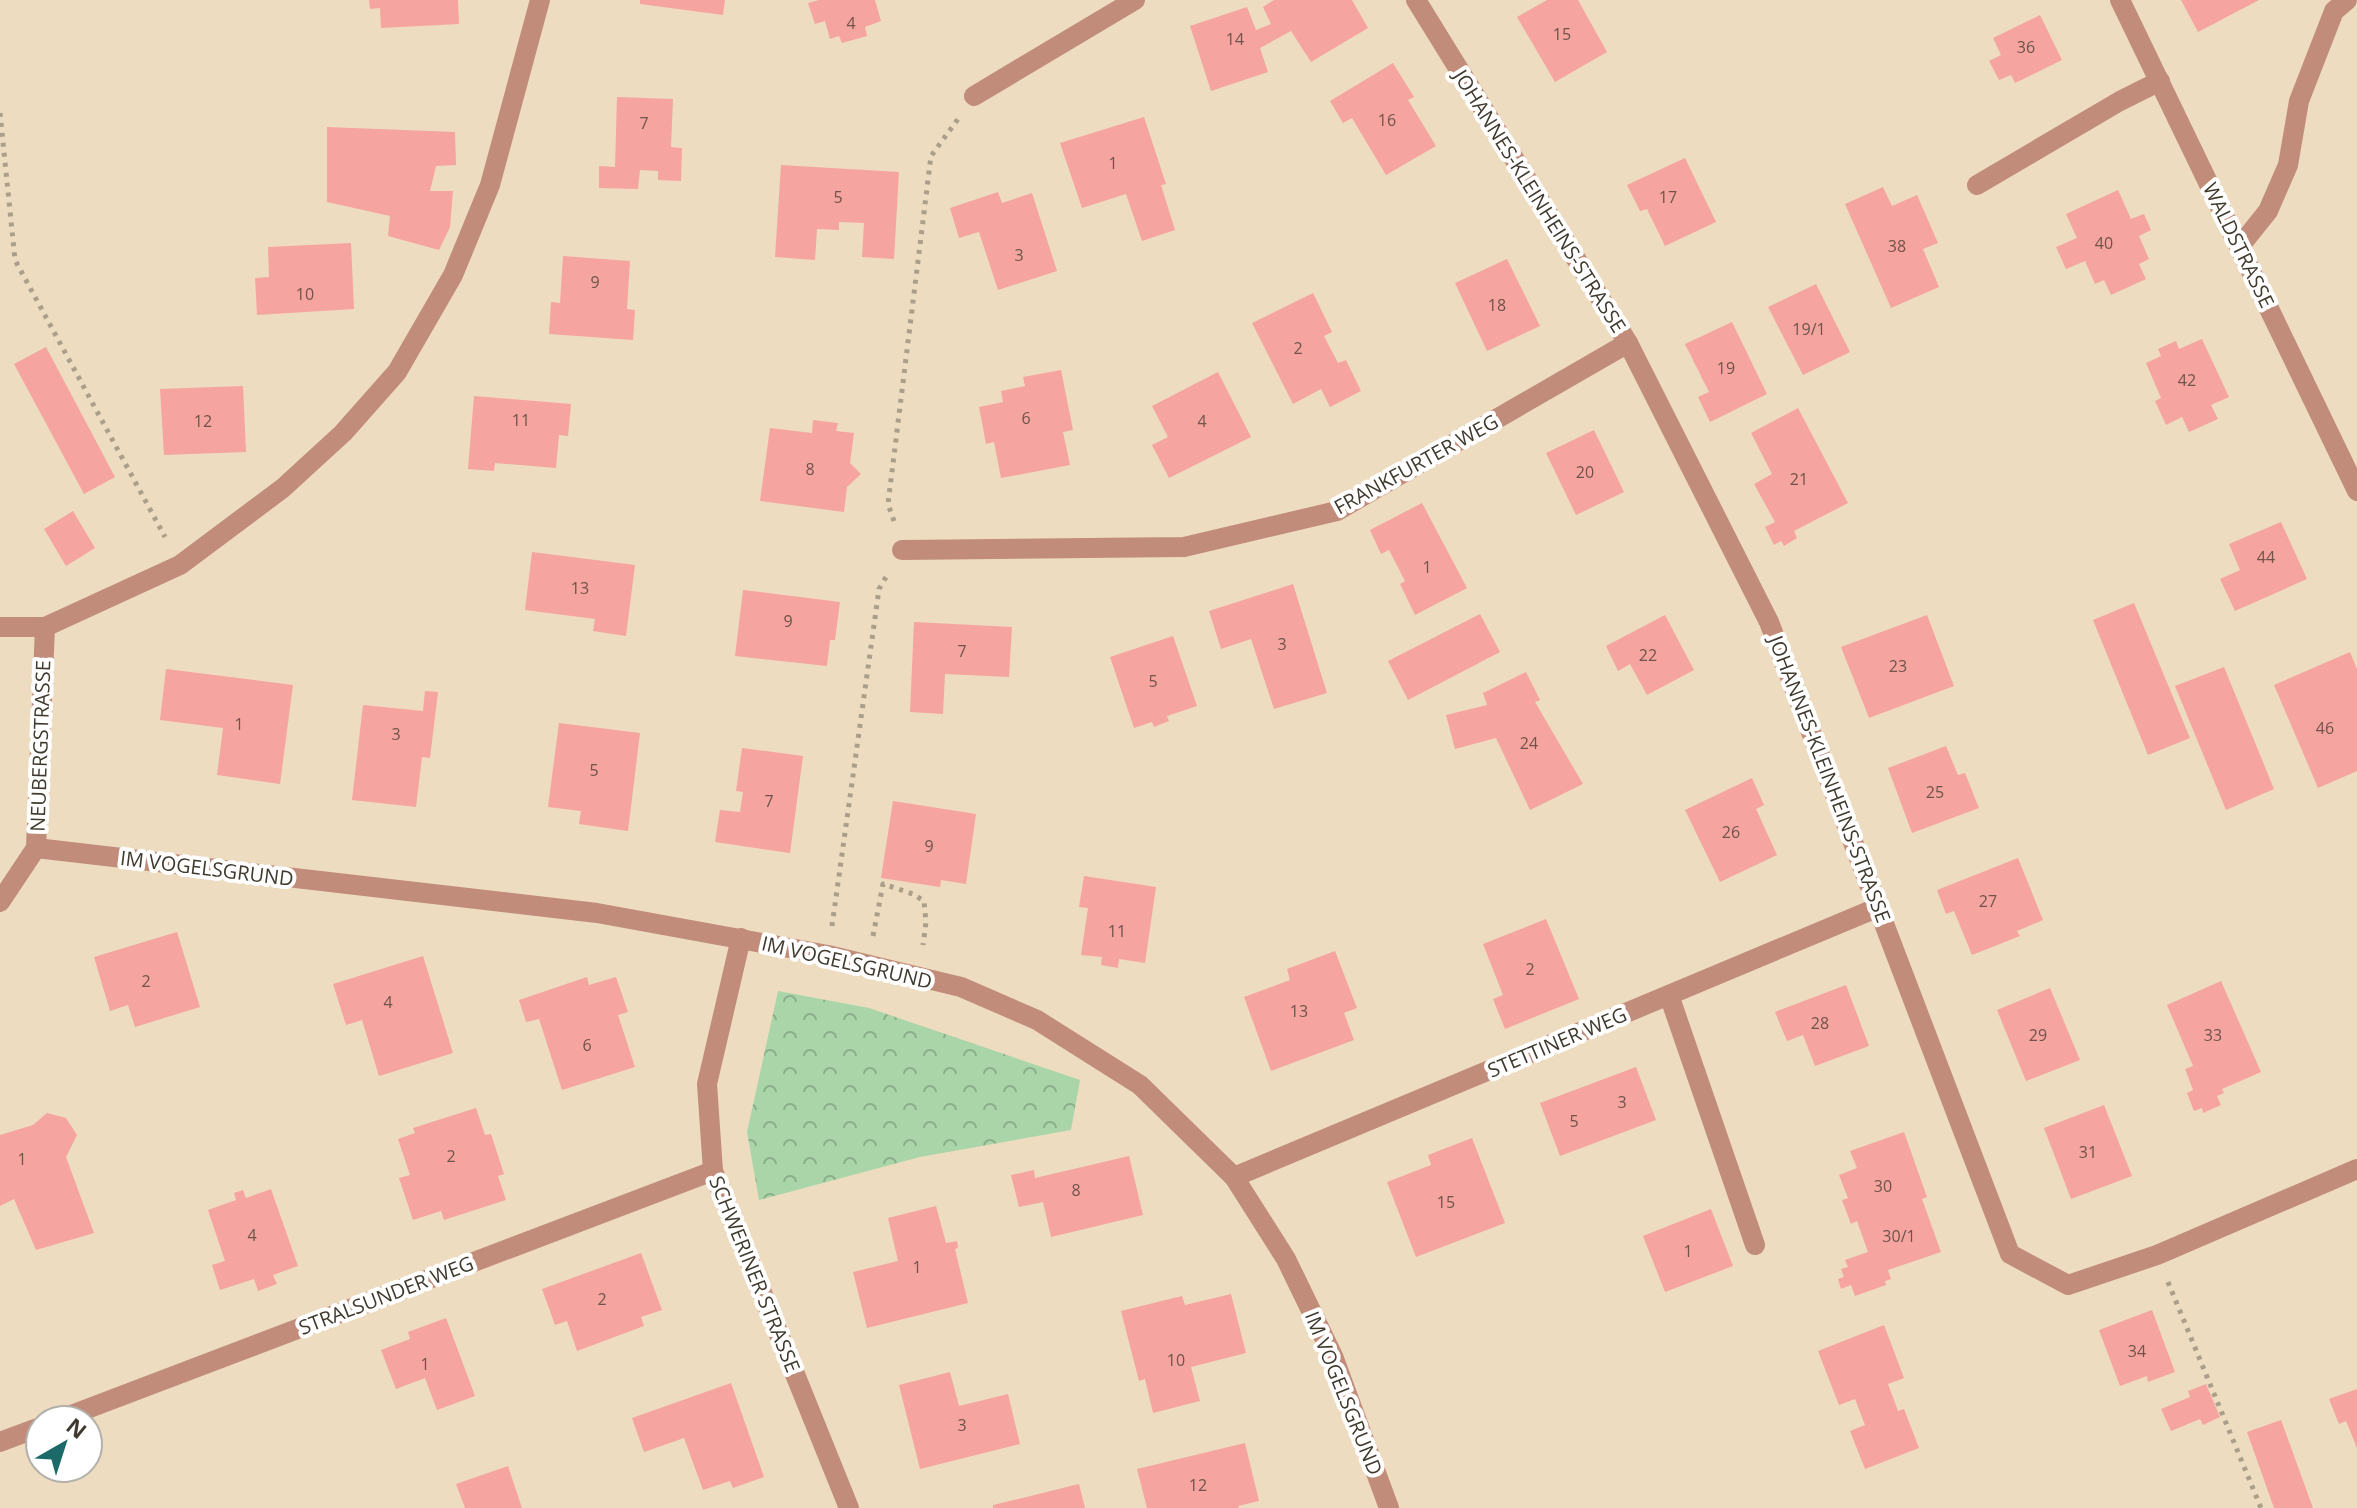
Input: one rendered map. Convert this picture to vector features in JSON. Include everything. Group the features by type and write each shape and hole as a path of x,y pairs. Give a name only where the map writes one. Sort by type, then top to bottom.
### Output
{"street":[{"path":"0,627 45,627 180,565 283,488 343,433 397,372 453,275 490,185 540,0"},
{"path":"974,96 1135,0"},
{"name":"JOHANNES-KLEINHEINS-STRASSE","path":"1416,0 1628,343 1769,622 2010,1254 2068,1285 2157,1255 2357,1169"},
{"name":"WALDSTRASSE","path":"2120,0 2357,491"},
{"path":"2240,246 2268,211 2288,165 2299,101 2334,11 2347,0"},
{"path":"1977,185 2160,81"},
{"name":"FRANKFURTER WEG","path":"902,550 1184,547 1337,511 1628,343"},
{"name":"NEUBERGSTRASSE","path":"0,902 36,848 45,627"},
{"name":"IM VOGELSGRUND","path":"36,848 597,913 741,938 961,987 1037,1020 1140,1085 1234,1177 1286,1259 1333,1356 1389,1508"},
{"name":"STETTINER WEG","path":"1234,1177 1879,907"},
{"name":"SCHWERINER STRASSE","path":"741,938 707,1084 713,1171 849,1508"},
{"path":"1669,995 1755,1245"},
{"name":"STRALSUNDER WEG","path":"100,1404 713,1171"},
{"path":"0,1442 24,1433"}],"path":[{"path":"0,113 15,260 180,565"},
{"path":"868,965 883,884 924,901 926,922 919,977"},
{"path":"2157,1255 2261,1508"}],"green space":[{"path":"778,991 869,1008 1080,1080 1071,1130 920,1157 759,1200 747,1132"}],"building":[{"path":"369,0 458,0 459,24 381,28 380,8 370,9"},
{"path":"640,0 725,0 723,15 640,4"},
{"path":"819,0 875,0 881,21 865,27 867,36 842,43 839,36 830,39 825,21 815,24 808,3"},
{"path":"1274,0 1352,0 1368,28 1311,62 1291,31 1260,48 1268,72 1211,91 1190,26 1247,7 1256,30 1271,24 1263,7"},
{"path":"1547,0 1578,0 1607,52 1555,82 1517,17"},
{"path":"2181,0 2259,0 2198,32"},
{"path":"2040,15 2062,60 2015,83 2011,75 1999,80 1989,61 2001,55 1993,38"},
{"path":"1393,63 1414,97 1408,100 1436,146 1386,175 1352,118 1343,123 1330,101"},
{"path":"617,97 673,99 671,147 682,148 681,181 658,180 658,171 640,170 638,189 599,188 599,166 615,167"},
{"path":"1144,117 1166,184 1161,185 1175,230 1142,241 1126,194 1082,208 1060,143"},
{"path":"327,127 455,132 456,165 436,166 430,191 453,191 450,227 439,250 388,236 390,216 327,202"},
{"path":"1685,158 1716,222 1665,246 1647,209 1640,211 1627,185"},
{"path":"781,165 899,172 894,259 862,257 864,223 839,222 839,230 817,229 815,260 775,257"},
{"path":"1883,187 1892,206 1917,195 1938,243 1923,249 1939,287 1891,308 1845,204"},
{"path":"2118,190 2131,219 2144,214 2151,230 2139,236 2149,259 2139,264 2146,279 2111,295 2104,280 2095,284 2085,261 2066,269 2056,247 2077,238 2066,214"},
{"path":"998,192 1002,203 1032,193 1057,271 998,290 979,232 959,238 950,208"},
{"path":"351,243 354,309 257,315 255,278 269,277 268,247"},
{"path":"563,256 630,261 627,309 635,310 633,340 549,334 551,302 560,303"},
{"path":"1507,259 1540,326 1487,351 1455,283"},
{"path":"1816,284 1850,352 1803,375 1768,307"},
{"path":"1313,293 1332,332 1324,336 1338,363 1346,360 1361,391 1330,407 1321,389 1293,404 1252,323"},
{"path":"1732,322 1767,394 1710,422 1698,397 1709,392 1685,344"},
{"path":"2202,339 2229,397 2211,405 2218,419 2189,432 2182,417 2166,425 2155,401 2161,398 2146,363 2161,356 2158,349 2176,341 2179,349"},
{"path":"46,347 115,477 84,494 14,364"},
{"path":"1061,370 1073,430 1063,432 1070,465 1001,478 994,442 986,444 979,407 1003,402 1001,391 1025,386 1023,377"},
{"path":"1218,372 1251,437 1169,478 1152,445 1168,437 1152,406"},
{"path":"243,386 246,452 164,455 160,389"},
{"path":"474,396 571,404 568,436 559,435 556,468 495,463 494,471 468,469"},
{"path":"1798,408 1848,503 1794,531 1797,538 1784,546 1781,541 1774,545 1765,527 1775,522 1754,484 1772,474 1751,433"},
{"path":"813,420 838,423 836,431 854,433 850,463 861,474 847,487 844,512 760,501 770,428 812,433"},
{"path":"1594,430 1624,492 1576,515 1546,453"},
{"path":"1422,503 1467,588 1415,615 1400,584 1405,581 1389,550 1381,554 1370,530"},
{"path":"73,511 95,548 66,566 44,529"},
{"path":"2281,522 2307,579 2235,611 2220,579 2240,570 2229,544"},
{"path":"532,552 635,565 626,636 593,631 595,619 525,610"},
{"path":"1293,584 1327,693 1274,709 1251,639 1221,649 1209,611"},
{"path":"743,590 840,602 835,640 830,640 827,666 735,656"},
{"path":"2134,603 2190,738 2148,755 2093,620"},
{"path":"1480,614 1500,652 1408,700 1388,661"},
{"path":"1665,615 1694,670 1647,695 1630,664 1618,671 1606,646"},
{"path":"1927,615 1954,686 1869,718 1841,647"},
{"path":"914,622 1012,627 1009,677 945,674 943,714 910,712"},
{"path":"1173,636 1197,706 1167,716 1169,721 1154,727 1152,722 1134,728 1110,657"},
{"path":"2350,652 2357,669 2357,771 2318,788 2274,685"},
{"path":"2224,667 2274,789 2226,810 2175,686"},
{"path":"166,669 293,685 280,784 217,775 223,728 160,720"},
{"path":"1526,672 1540,700 1535,702 1583,784 1530,810 1496,738 1455,749 1446,715 1487,705 1483,693"},
{"path":"425,691 438,692 430,758 422,757 416,807 352,800 363,705 423,711"},
{"path":"559,723 640,733 628,831 579,824 581,811 548,807"},
{"path":"1946,746 1958,775 1965,773 1979,808 1912,833 1888,768"},
{"path":"742,748 803,756 790,853 715,842 720,810 740,812 743,792 736,791"},
{"path":"1752,778 1764,805 1756,809 1777,855 1720,882 1685,810"},
{"path":"893,801 976,814 966,884 941,880 940,887 881,878"},
{"path":"2018,858 2043,920 2017,931 2020,936 1972,955 1954,911 1946,914 1937,890"},
{"path":"1084,876 1156,887 1145,963 1119,959 1118,968 1101,965 1102,957 1081,955 1088,908 1079,907"},
{"path":"1546,919 1579,999 1505,1029 1493,999 1503,995 1483,944"},
{"path":"177,932 200,1007 135,1027 128,1005 110,1011 94,957"},
{"path":"1335,951 1357,1008 1344,1013 1354,1040 1271,1071 1244,997 1290,980 1287,969"},
{"path":"423,956 453,1053 379,1076 362,1020 346,1025 333,984"},
{"path":"587,977 589,985 616,977 628,1012 618,1015 635,1067 562,1090 539,1019 526,1022 519,1000"},
{"path":"2221,981 2261,1072 2222,1089 2224,1093 2217,1096 2221,1105 2203,1113 2202,1108 2194,1111 2187,1093 2193,1090 2185,1069 2193,1066 2167,1005"},
{"path":"1846,985 1869,1046 1815,1066 1803,1035 1787,1041 1775,1012"},
{"path":"2050,988 2080,1060 2026,1081 1997,1010"},
{"path":"1636,1067 1656,1120 1560,1156 1540,1103"},
{"path":"2104,1105 2132,1176 2071,1199 2044,1128"},
{"path":"476,1108 485,1135 491,1134 504,1174 498,1176 506,1200 444,1220 441,1211 413,1220 399,1178 410,1175 398,1139 415,1133 413,1128"},
{"path":"47,1113 66,1118 77,1135 66,1157 94,1233 36,1250 14,1199 0,1206 0,1135 33,1125"},
{"path":"1904,1132 1927,1197 1922,1199 1941,1252 1888,1270 1891,1279 1885,1281 1886,1285 1855,1296 1851,1285 1841,1289 1838,1279 1844,1277 1841,1269 1848,1267 1845,1260 1868,1252 1857,1221 1851,1224 1842,1200 1848,1198 1839,1175 1857,1168 1850,1151"},
{"path":"1472,1138 1505,1223 1416,1257 1387,1182 1431,1165 1428,1155"},
{"path":"1129,1156 1143,1215 1051,1237 1043,1202 1019,1207 1011,1175 1034,1170 1035,1178"},
{"path":"271,1189 298,1266 273,1275 277,1284 258,1291 254,1279 220,1290 212,1265 225,1261 208,1210 236,1200 234,1193 243,1190 246,1198"},
{"path":"936,1206 946,1243 957,1241 958,1248 955,1249 968,1303 867,1328 853,1272 898,1261 888,1218"},
{"path":"1711,1209 1733,1266 1665,1292 1643,1236"},
{"path":"641,1253 662,1310 641,1317 644,1326 577,1351 567,1321 555,1325 542,1289"},
{"path":"1231,1294 1246,1353 1191,1367 1200,1401 1153,1413 1145,1379 1139,1381 1121,1311 1182,1296 1185,1305"},
{"path":"2152,1310 2175,1372 2148,1382 2147,1376 2120,1386 2099,1330"},
{"path":"446,1318 475,1396 437,1410 425,1378 396,1389 381,1350 410,1339 408,1332"},
{"path":"1884,1325 1904,1378 1888,1384 1898,1411 1904,1409 1919,1448 1865,1469 1850,1431 1865,1425 1855,1399 1839,1405 1818,1351"},
{"path":"950,1372 959,1406 1008,1394 1020,1444 920,1469 899,1385"},
{"path":"731,1383 764,1477 733,1488 730,1481 703,1490 684,1438 644,1452 632,1418"},
{"path":"2206,1384 2220,1417 2203,1425 2200,1419 2171,1431 2161,1409 2190,1397 2188,1391"},
{"path":"2357,1389 2357,1448 2346,1421 2339,1424 2329,1399"},
{"path":"2281,1420 2313,1508 2274,1508 2247,1432"},
{"path":"1245,1443 1259,1501 1239,1508 1147,1508 1137,1469"},
{"path":"508,1466 522,1508 465,1508 456,1484"},
{"path":"1079,1484 1085,1508 993,1508 993,1505"}]}
